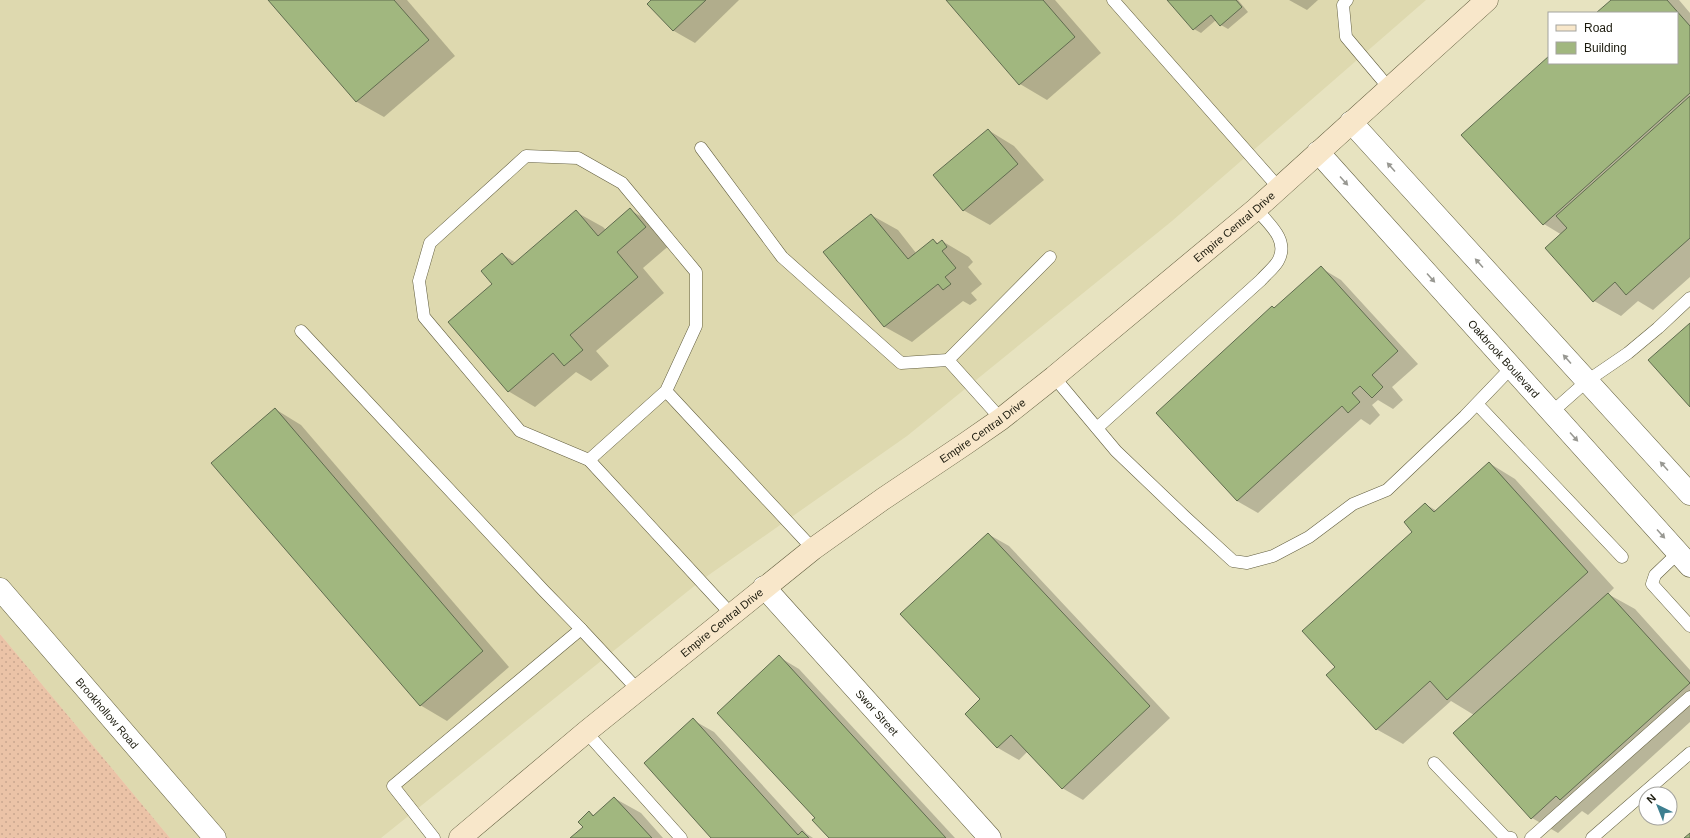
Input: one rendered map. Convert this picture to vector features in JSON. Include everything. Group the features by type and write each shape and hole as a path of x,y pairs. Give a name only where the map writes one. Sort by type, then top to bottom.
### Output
{"street":[{"name":"Empire Central Drive","path":"460,838 586,732 764,587 813,549 1001,419 1054,377 1256,209 1487,0"},
{"path":"1351,122 1690,494"},
{"name":"Oakbrook Boulevard","path":"1318,152 1684,559"},
{"name":"Swor Street","path":"764,587 990,838"},
{"name":"Brookhollow Road","path":"0,589 215,838"}],"lane":[{"path":"1112,0 1279,188"},
{"path":"1347,0 1343,5 1346,37 1389,88"},
{"path":"701,148 782,257 901,363 948,360 1050,257"},
{"path":"589,460 666,391 696,326 696,272 622,183 578,158 526,156 430,243 419,280 424,317 520,431 589,460 731,614"},
{"path":"1096,428 1261,280 1278,260 1282,246 1278,236 1256,209"},
{"path":"1552,412 1587,381 1628,353 1658,328 1690,298"},
{"path":"301,331 544,592 638,690"},
{"path":"948,360 1001,419"},
{"path":"1054,377 1116,451 1233,561 1247,563 1279,553 1309,537 1353,504 1387,490 1477,404 1511,368"},
{"path":"666,391 813,549"},
{"path":"1477,404 1622,557"},
{"path":"1684,559 1655,575 1652,584 1690,626"},
{"path":"434,838 392,786 581,629"},
{"path":"1531,838 1690,697"},
{"path":"586,732 681,838"},
{"path":"1592,838 1690,753"},
{"path":"1434,763 1505,837 1511,838"}],"shaded area":[{"path":"0,0 1426,0 1172,221 907,436 703,579 381,838 170,838 0,634"},
{"path":"0,634 170,838 0,838"}],"building":[{"path":"268,0 394,0 429,40 356,102"},
{"path":"651,0 706,0 673,31 647,4"},
{"path":"946,0 1043,0 1075,37 1019,85"},
{"path":"1167,0 1236,0 1242,7 1220,26 1211,15 1193,30"},
{"path":"1611,0 1667,0 1678,12 1597,12"},
{"path":"1678,12 1690,26 1690,93 1543,225 1461,135 1548,57 1548,64 1678,64"},
{"path":"1690,96 1690,238 1626,295 1615,282 1593,302 1545,248 1567,228 1556,216"},
{"path":"988,129 1018,164 963,211 933,175"},
{"path":"630,208 646,227 617,252 638,277 570,335 583,350 564,366 553,353 508,392 448,322 492,284 481,271 502,253 512,265 576,210 598,236"},
{"path":"871,214 908,259 933,239 937,244 942,240 947,247 942,251 956,268 945,277 951,284 943,290 938,284 884,327 823,252"},
{"path":"1321,266 1398,351 1372,375 1383,387 1372,398 1360,386 1352,393 1360,402 1348,413 1342,406 1237,501 1156,413 1272,306 1274,308"},
{"path":"1690,323 1690,407 1648,360"},
{"path":"275,408 483,651 420,706 211,463"},
{"path":"1489,462 1588,572 1447,700 1430,681 1376,730 1326,675 1335,667 1302,631 1412,532 1404,522 1425,503 1434,512"},
{"path":"988,533 1150,706 1062,789 1011,735 997,748 965,714 980,699 900,614"},
{"path":"1608,593 1690,683 1560,800 1556,796 1531,819 1453,733"},
{"path":"779,655 946,838 829,838 812,820 815,818 717,713"},
{"path":"693,718 798,835 802,831 809,838 711,838 644,763"},
{"path":"614,797 652,838 570,838 583,827 578,822 589,811 593,816"},
{"path":"1690,833 1690,838 1684,838"}]}
